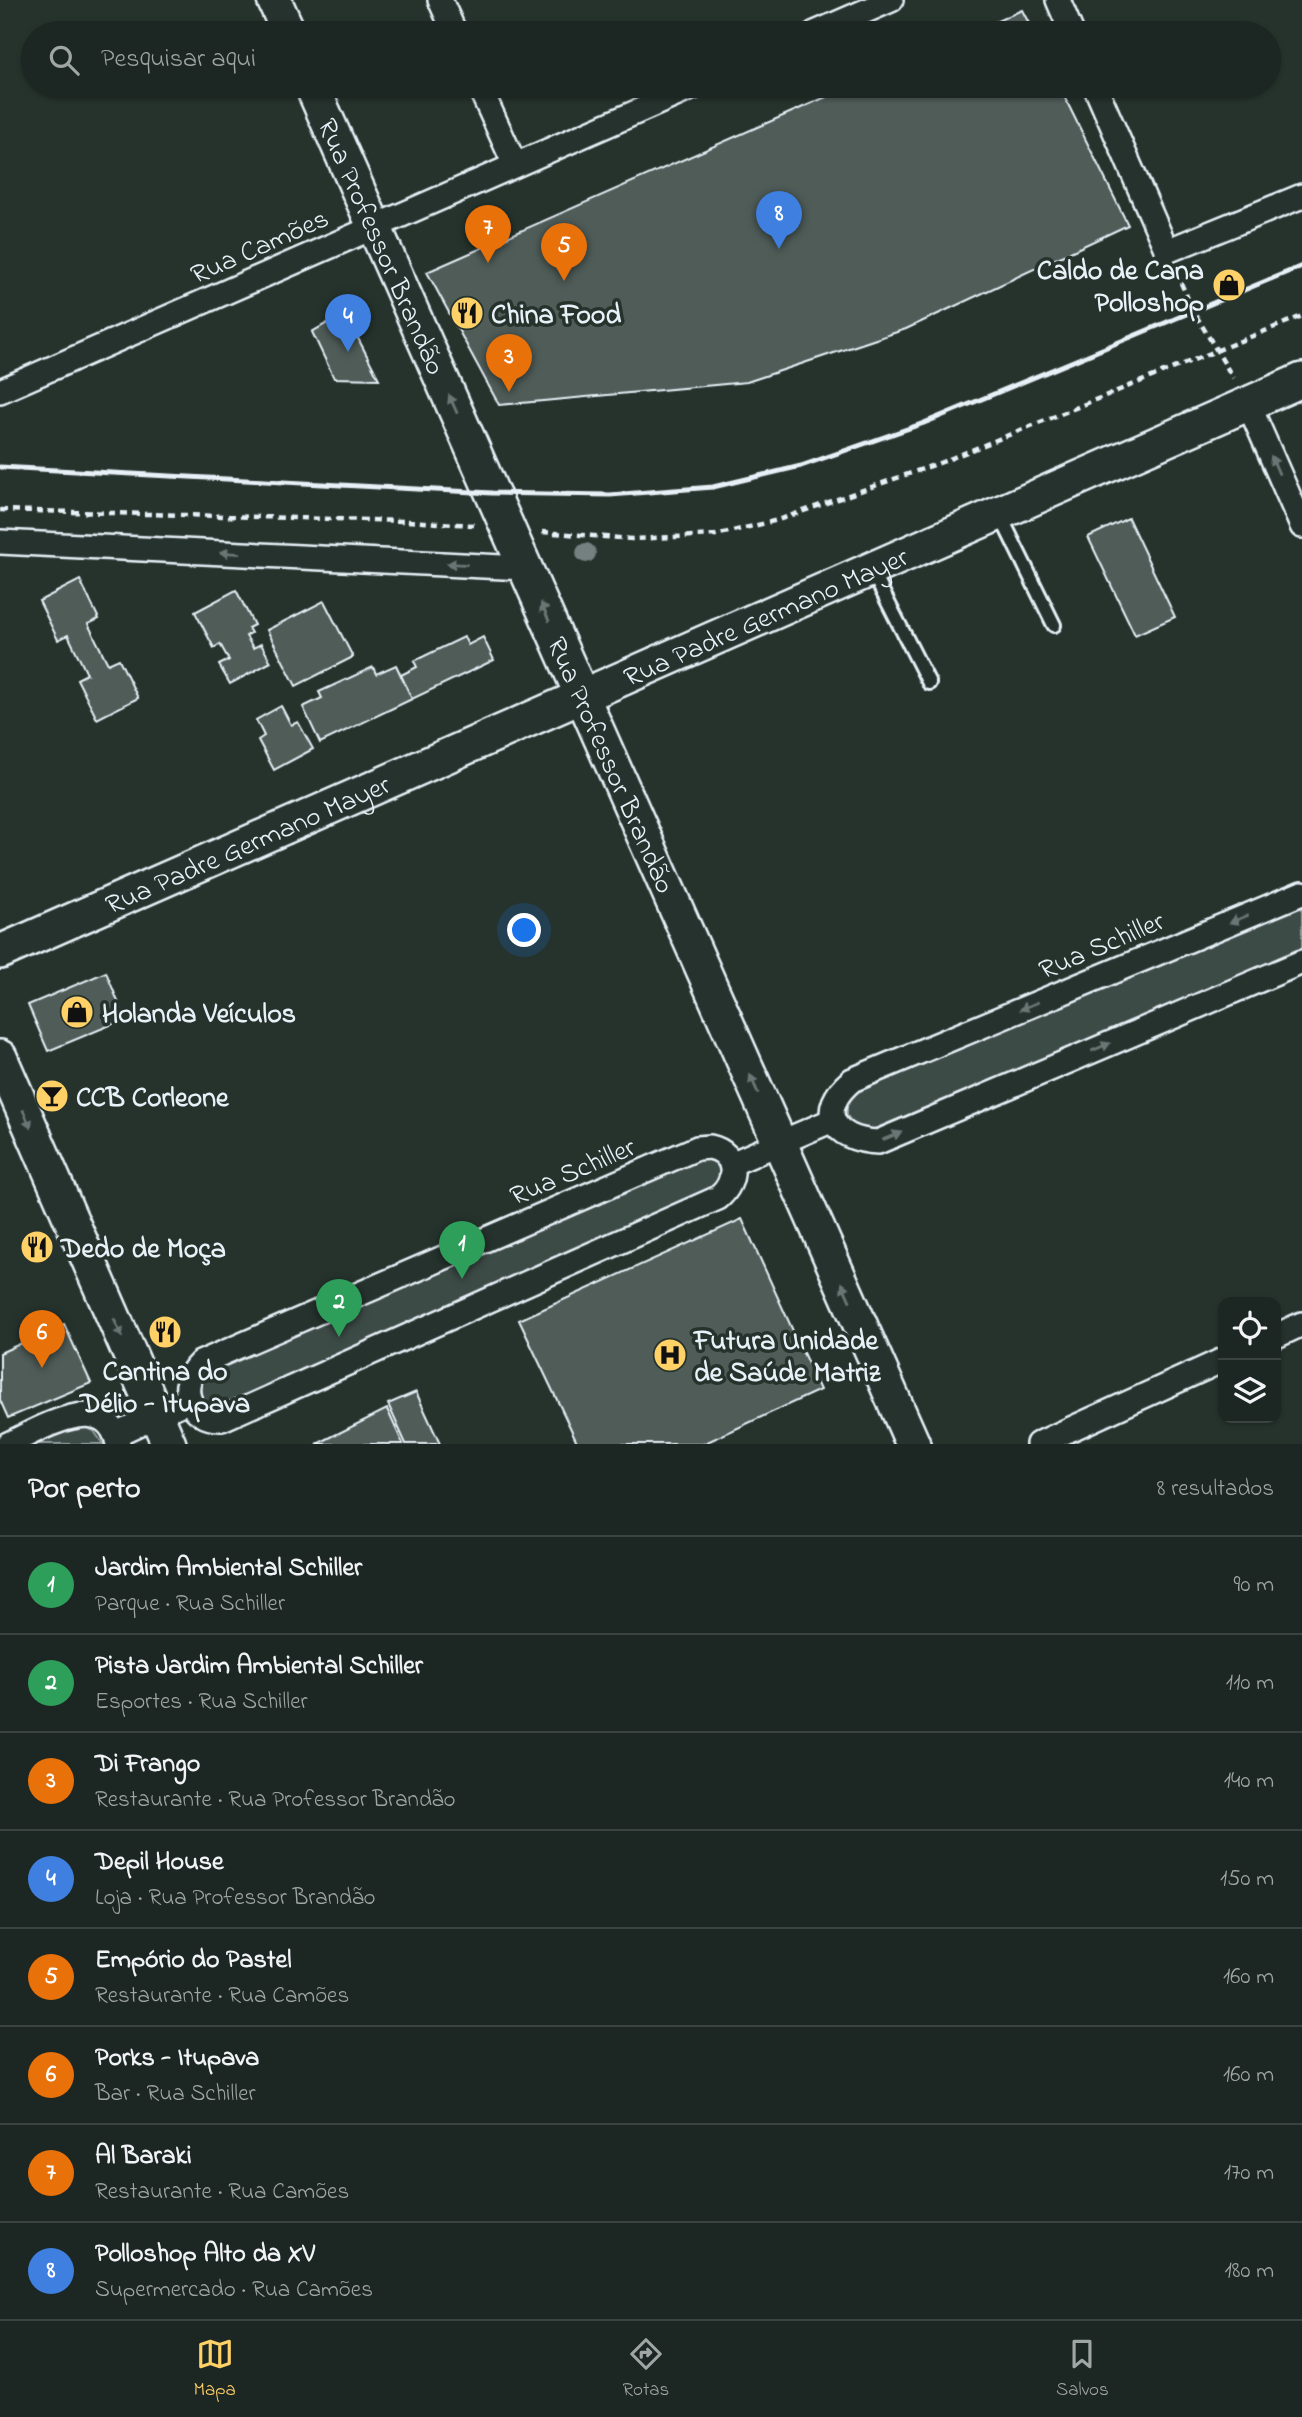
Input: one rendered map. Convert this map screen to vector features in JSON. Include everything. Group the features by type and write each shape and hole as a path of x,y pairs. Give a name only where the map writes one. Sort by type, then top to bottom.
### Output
{"main road":[{"path":"274,0 284,21"},
{"name":"Rua Professor Brandão","path":"317,98 913,1444"},
{"name":"Rua Padre Germano Mayer","path":"0,952 1302,380"},
{"path":"0,1057 163,1429"}],"street":[{"path":"440,0 450,21"},
{"path":"843,21 891,0"},
{"path":"1058,0 1067,21"},
{"path":"484,98 515,165"},
{"name":"Rua Camões","path":"0,391 669,98"},
{"path":"1100,98 1167,251 1302,196"},
{"path":"1248,403 1302,526"},
{"path":"0,542 525,568"},
{"name":"Rua Schiller","path":"833,1120 832,1104 840,1090 852,1080 1302,893"},
{"path":"8,1444 73,1415 90,1415 107,1422 117,1439 163,1429 189,1400 199,1413 211,1419 222,1419 718,1198 732,1183 731,1164 833,1120 842,1132 858,1141 878,1142 1302,962"},
{"name":"Rua Schiller","path":"189,1400 188,1379 200,1363 697,1147 718,1149 731,1164"},
{"path":"1281,1334 1302,1324"},
{"path":"1038,1444 1218,1362"}],"lane":[{"path":"999,513 1054,625"},
{"path":"871,569 929,682"}],"path":[{"path":"1167,251 1194,312 1248,403"},
{"path":"537,531 632,539 716,535 778,520 942,462 1302,316"},
{"path":"0,510 474,525"}],"shaded area":[{"path":"1302,905 1302,951 872,1130 856,1127 847,1116 847,1101 857,1092"},
{"path":"700,1156 714,1158 720,1169 720,1181 713,1188 218,1410 207,1408 199,1398 197,1380 204,1371"},
{"path":"79,1425 94,1431 103,1444 36,1444"}],"building":[{"path":"1022,10 1028,21 997,21"},
{"path":"824,98 1065,98 1128,225 906,329 747,382 499,405 427,272"},
{"path":"345,313 379,379 334,378 312,332"},
{"path":"1128,518 1175,617 1135,635 1088,537"},
{"path":"80,580 99,619 88,624 108,664 119,659 138,698 97,719 77,679 87,674 68,635 58,640 39,601"},
{"path":"236,590 254,625 248,628 251,633 246,636 253,648 261,644 271,662 230,684 219,665 229,660 220,644 214,648 195,612"},
{"path":"324,601 353,657 296,686 267,630"},
{"path":"464,637 468,645 483,637 494,660 412,699 401,675 417,667 414,661"},
{"path":"396,665 412,699 320,743 303,707 322,698 319,692 373,667 376,674"},
{"path":"281,706 291,725 298,722 313,749 274,770 258,740 264,736 256,720"},
{"name":"Holanda Veículos","path":"106,972 125,1019 48,1051 28,1005"},
{"name":"Futura Unidade de Saúde Matriz","path":"742,1219 820,1390 703,1444 578,1444 519,1320"},
{"path":"64,1324 91,1383 8,1418 0,1400 0,1353"},
{"path":"416,1392 440,1444 406,1444 388,1404"},
{"path":"387,1409 403,1444 317,1444"}],"railway":[{"path":"0,467 492,493 610,495 713,487 801,466 924,423 1302,266"}],"place":[{"name":"Polloshop Alto da XV","path":"779,249"},
{"name":"Al Baraki","path":"488,263"},
{"name":"Empório do Pastel","path":"564,281"},
{"name":"Caldo de Cana Polloshop","path":"1229,285"},
{"name":"China Food","path":"467,313"},
{"name":"Depil House","path":"348,352"},
{"name":"Di Frango","path":"509,392"},
{"name":"Holanda Veículos","path":"77,1012"},
{"name":"CCB Corleone","path":"52,1096"},
{"name":"Dedo de Moça","path":"37,1247"},
{"name":"Jardim Ambiental Schiller","path":"462,1279"},
{"name":"Cantina do Délio - Itupava","path":"165,1332"},
{"name":"Pista Jardim Ambiental Schiller","path":"339,1337"},
{"name":"Futura Unidade de Saúde Matriz","path":"670,1355"},
{"name":"Porks - Itupava","path":"42,1368"}]}
